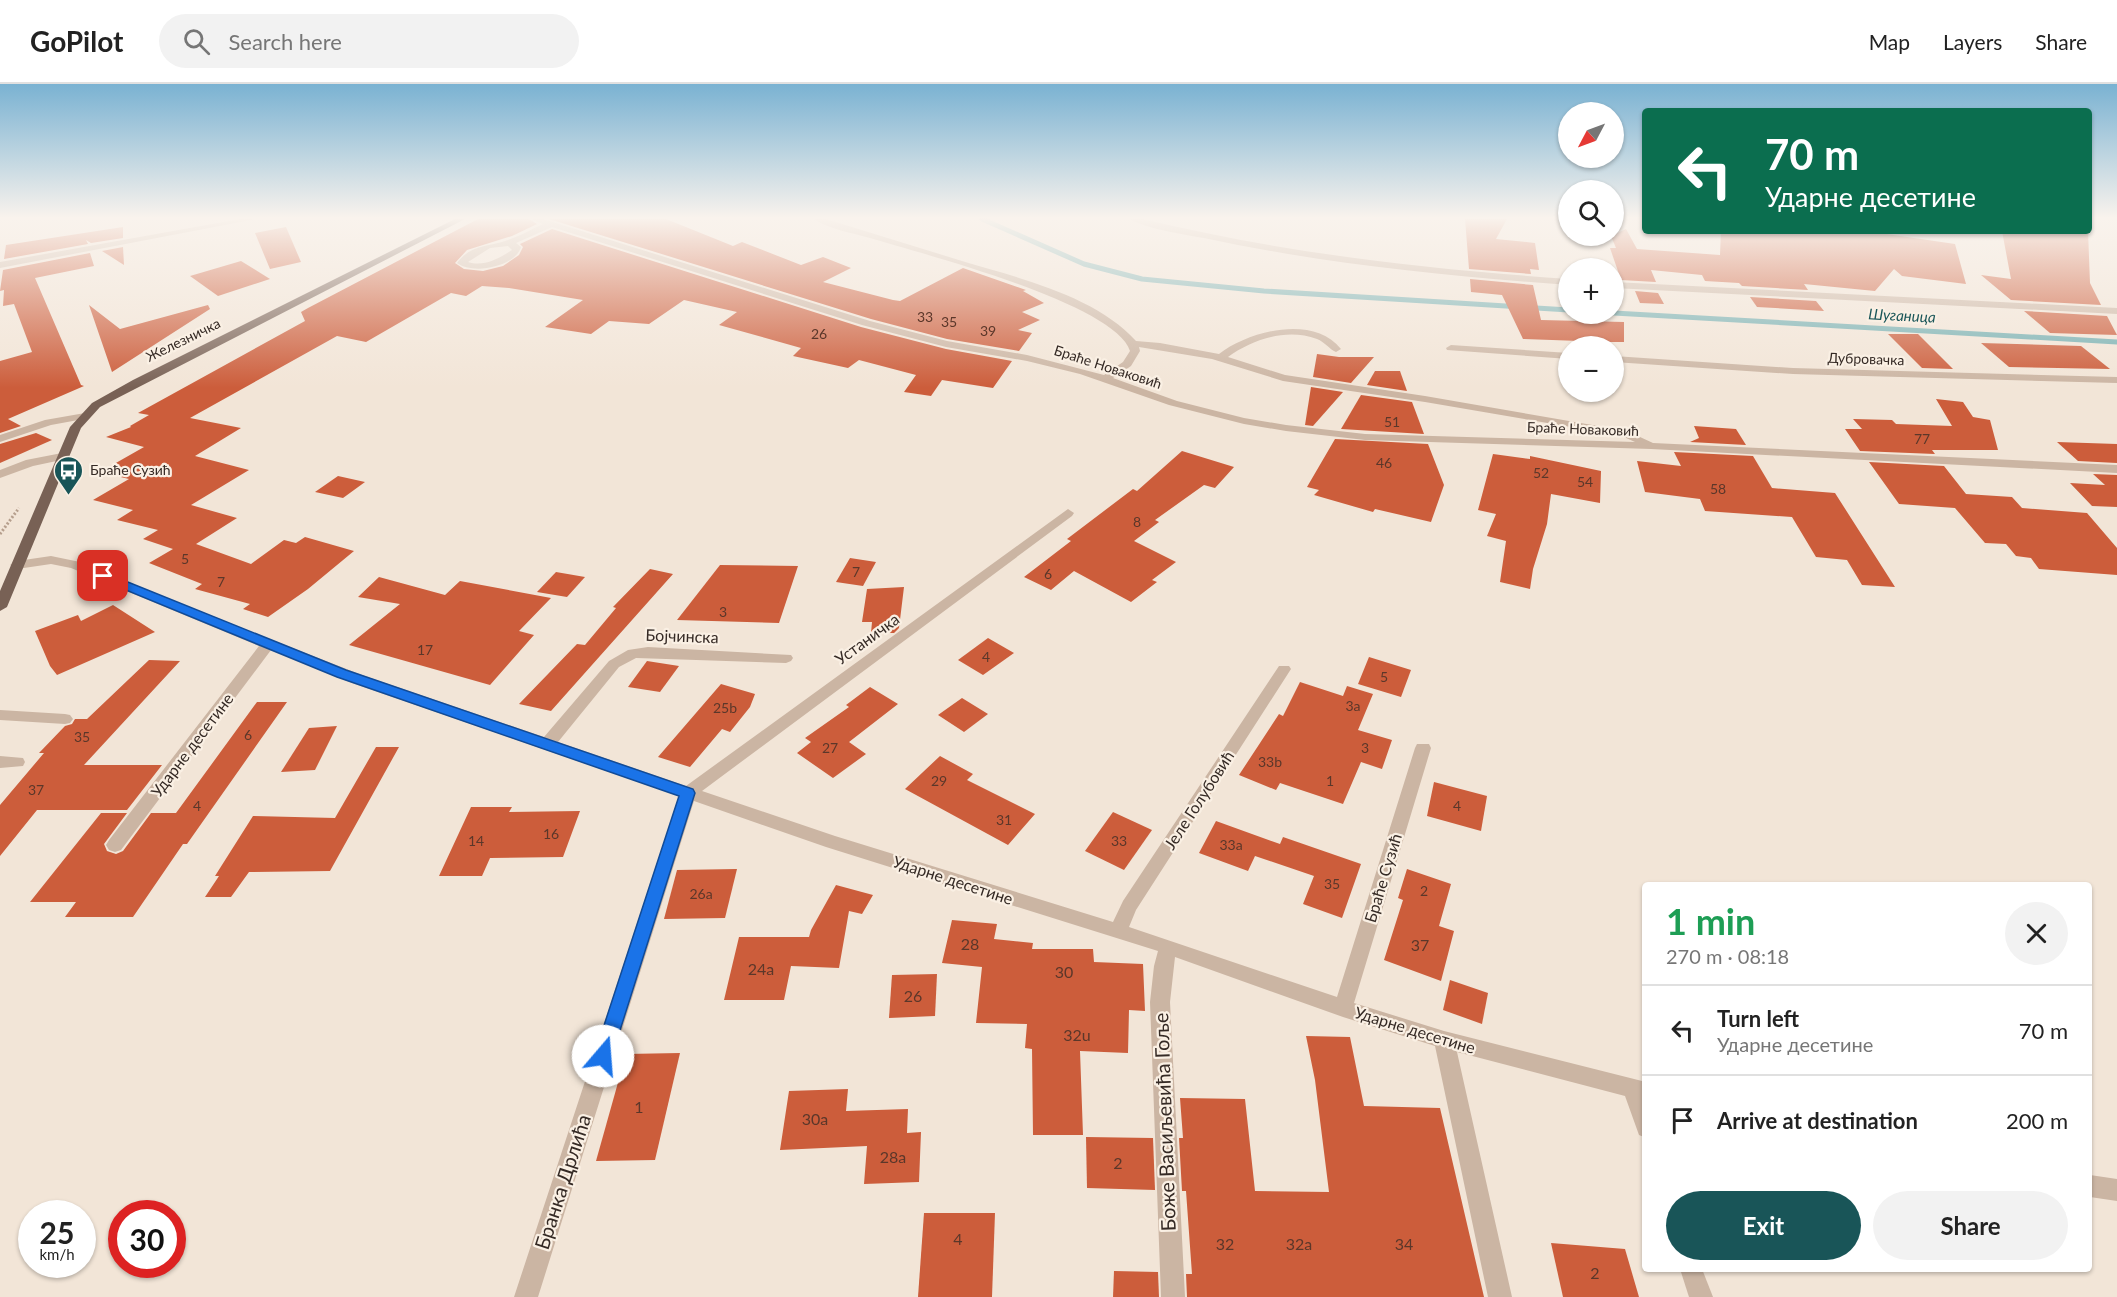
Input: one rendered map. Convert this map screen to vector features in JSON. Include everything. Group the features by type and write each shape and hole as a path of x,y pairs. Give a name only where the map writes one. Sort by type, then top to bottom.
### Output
{"main road":[{"name":"Железничка","path":"0,607 71,435 96,405 129,386 348,276"}],"street":[{"name":"Браће Новаковић","path":"715,276 866,323 945,344 1027,358 1105,379 1152,397 1193,408 1244,421 1294,429 1365,436 1652,446 2117,469"},
{"path":"997,276 1055,294 1123,332 1134,344 1135,351 1126,365 1105,379"},
{"path":"1473,276 1558,281"},
{"path":"1624,286 2117,311"},
{"path":"1221,358 1250,339 1274,334 1319,336 1332,342 1336,349"},
{"name":"Браће Новаковић","path":"1134,344 1160,346 1221,358 1260,371 1314,383 1425,399 1627,434 1652,446"},
{"path":"1451,348 1558,355"},
{"name":"Дубровачка","path":"1624,360 1793,371 2117,381"},
{"name":"Железничка","path":"0,440 49,422 85,416"},
{"path":"0,474 30,463 62,457"},
{"name":"Устаничка","path":"688,793 1068,513"},
{"name":"Ударне десетине","path":"17,565 51,560 75,565 377,687 832,842 1169,948 1444,1040 1639,1091"},
{"name":"Ударне десетине","path":"115,845 268,644"},
{"name":"Бојчинска","path":"547,745 609,668 633,653 786,658"},
{"name":"Јеле Голубовић","path":"1117,932 1129,906 1284,669"},
{"path":"0,715 65,719"},
{"name":"Браће Сузић","path":"1343,1008 1423,748"},
{"path":"0,762 17,762"},
{"name":"Бранка Дрлића","path":"526,1297 688,793"},
{"name":"Боже Васиљевића Гоље","path":"1169,948 1163,966 1160,1002 1173,1297"},
{"path":"1444,1040 1500,1297"},
{"path":"1639,1091 1642,1107"},
{"path":"2092,1186 2117,1190"},
{"path":"1693,1272 1701,1297"}],"path":[{"path":"0,534 25,501"}],"building":[{"path":"2,276 47,276 35,278 81,385 84,386 8,419 21,426 0,433 0,361 32,352 14,304 3,306 4,290 0,291"},
{"path":"190,276 265,276 270,279 218,296"},
{"path":"370,276 699,276 861,327 946,349 1012,361 993,388 942,380 931,396 904,392 916,375 859,360 848,368 793,356 801,348 719,325 737,312 684,300 649,324 609,321 591,334 545,327 583,300 482,286 466,296 451,293 366,342 337,336 190,418 241,428 195,456 249,470 191,505 237,518 196,544 251,564 284,540 296,543 305,537 354,551 308,589 268,617 243,609 250,604 195,589 202,584 149,563 173,549 143,539 158,530 117,520 133,510 93,500 129,479 100,472 144,447 106,437 131,427 149,415 138,413 305,321 301,312"},
{"path":"731,276 836,276 823,282 900,301 948,276 985,276 1026,290 1023,291 1044,303 1022,312 1040,320 1018,330 1032,333 1019,351 947,339 871,319"},
{"path":"1624,276 1653,276 1656,282 1624,280"},
{"path":"1702,276 1888,276 1875,291 1804,284 1808,290 1742,286 1739,283 1705,281"},
{"path":"1902,276 1902,276 1964,276 1966,284"},
{"path":"1982,276 2011,279 2010,276 2090,276 2090,283 2101,305 2011,300"},
{"path":"1470,279 1533,285 1541,320 1558,320 1558,324 1624,324 1624,336 1558,336 1558,340 1523,339 1502,295 1471,292"},
{"path":"1635,291 1658,293 1664,304 1640,303"},
{"path":"1750,297 1816,301 1824,311 1757,307"},
{"path":"89,305 120,329 208,305 210,309 112,372"},
{"path":"2024,311 2107,316 2117,335 2050,333"},
{"path":"1888,334 1918,334 1953,369 1922,368"},
{"path":"1981,343 2081,346 2110,369 2009,367"},
{"path":"1317,354 1339,357 1374,357 1351,383 1313,377"},
{"path":"1375,371 1400,371 1407,391 1367,385"},
{"path":"1311,387 1343,392 1313,426 1305,425"},
{"path":"1361,395 1412,402 1424,434 1341,429"},
{"path":"1936,399 1963,402 1973,417 1990,420 1998,450 1932,450 1935,454 1860,451 1845,429 1862,429 1853,419 1892,420 1896,424 1952,426"},
{"path":"1694,426 1736,429 1746,445 1690,442 1699,438"},
{"path":"36,433 52,440 0,463 0,444"},
{"path":"1335,439 1428,444 1444,485 1431,522 1375,509 1373,512 1314,495 1319,490 1307,487"},
{"path":"2057,442 2117,444 2117,463 2078,461"},
{"path":"1182,451 1234,467 1215,488 1204,485 1155,520 1159,522 1134,541 1176,562 1152,580 1157,582 1131,602 1074,571 1051,590 1024,577 1071,541 1067,539 1133,489 1137,491"},
{"path":"1674,452 1753,456 1772,488 1835,493 1895,587 1862,585 1847,560 1816,557 1792,517 1705,511 1700,499 1645,492 1637,461 1681,466"},
{"path":"1493,454 1530,459 1530,456 1601,471 1600,503 1551,494 1547,524 1533,569 1530,589 1500,582 1506,541 1487,536 1496,514 1478,510"},
{"path":"1869,462 1944,466 1966,494 2012,497 2022,508 2087,513 2117,548 2117,575 2039,569 2031,558 2016,556 2006,544 1985,543 1955,508 1899,504"},
{"path":"2093,474 2117,475 2117,507 2092,506 2070,483 2105,485"},
{"path":"338,476 365,482 343,498 315,492"},
{"path":"850,558 876,562 863,586 836,582"},
{"path":"720,565 798,566 779,623 677,620"},
{"path":"650,569 673,574 551,711 519,704 577,644 585,645 616,608 613,607"},
{"path":"556,572 585,577 567,597 537,592"},
{"path":"379,577 445,595 460,581 551,598 519,631 534,635 490,685 349,645 400,604 358,597"},
{"path":"904,587 899,628 894,633 871,633 872,622 862,622 867,589"},
{"path":"113,605 155,632 57,675 50,666 35,631 78,615 81,621"},
{"path":"988,638 1014,653 983,675 958,660"},
{"path":"1369,657 1411,670 1401,697 1358,684"},
{"path":"149,660 180,661 84,765 162,765 127,810 37,810 0,856 0,805 44,753 39,753 65,726 72,724 75,719 87,719"},
{"path":"647,661 679,666 660,692 628,687"},
{"path":"1300,682 1343,696 1347,686 1373,694 1358,730 1392,740 1382,769 1361,762 1343,804 1280,783 1276,790 1239,775 1279,714 1283,716"},
{"path":"721,684 755,694 750,707 730,732 722,729 690,767 658,757"},
{"path":"870,687 898,704 849,742 866,754 833,778 797,753 811,742 805,738 849,707 846,705"},
{"path":"962,698 988,714 964,732 938,715"},
{"path":"257,702 287,702 187,844 183,844 133,917 65,917 76,902 30,902 101,813 127,813 104,844 107,851 116,854 123,851 151,813 176,813"},
{"path":"337,726 315,770 281,772 309,728"},
{"path":"376,747 399,747 330,871 249,872 231,897 205,897 219,876 215,876 253,816 335,818"},
{"path":"940,756 973,774 967,780 1035,814 1008,845 905,789"},
{"path":"1434,782 1487,796 1481,831 1427,816"},
{"path":"471,807 512,807 509,812 580,811 563,857 490,858 482,876 439,876"},
{"path":"1113,812 1152,830 1124,870 1085,851"},
{"path":"1216,821 1280,844 1283,837 1361,864 1342,918 1303,904 1314,876 1255,856 1248,871 1199,853"},
{"path":"737,869 725,918 664,919 677,870"},
{"path":"1407,869 1451,884 1439,926 1454,931 1441,981 1384,960 1403,900 1398,898"},
{"path":"836,885 873,895 862,914 849,911 839,968 791,966 784,1000 724,1000 739,937 809,937"},
{"path":"952,920 997,924 994,939 1033,943 1032,949 1093,949 1094,962 1143,964 1145,1011 1129,1010 1128,1053 1080,1051 1083,1135 1033,1135 1032,1049 1025,1048 1027,1024 976,1023 982,967 942,963"},
{"path":"937,974 935,1016 889,1018 892,975"},
{"path":"1450,980 1488,993 1482,1024 1443,1010"},
{"path":"1306,1036 1350,1037 1364,1106 1440,1108 1484,1297 1187,1297 1186,1274 1192,1274 1186,1191 1182,1191 1179,1138 1183,1138 1180,1098 1245,1099 1255,1191 1329,1192 1315,1080"},
{"path":"680,1053 655,1160 596,1161 626,1054"},
{"path":"848,1089 846,1111 908,1109 907,1133 921,1132 919,1182 864,1184 867,1146 780,1150 789,1091"},
{"path":"1086,1137 1153,1138 1155,1190 1087,1188"},
{"path":"924,1213 995,1213 992,1297 918,1297"},
{"path":"1551,1243 1625,1249 1639,1297 1563,1297"},
{"path":"1114,1271 1158,1272 1159,1297 1113,1297"}],"waterway":[{"name":"Шуганица","path":"1129,276 1142,279 1264,291 1558,309"},
{"name":"Шуганица","path":"1624,314 2117,342"}],"place":[{"name":"Браће Сузић","path":"69,496"}],"route":[{"path":"103,576 341,673 459,716 688,793 603,1056"}]}
